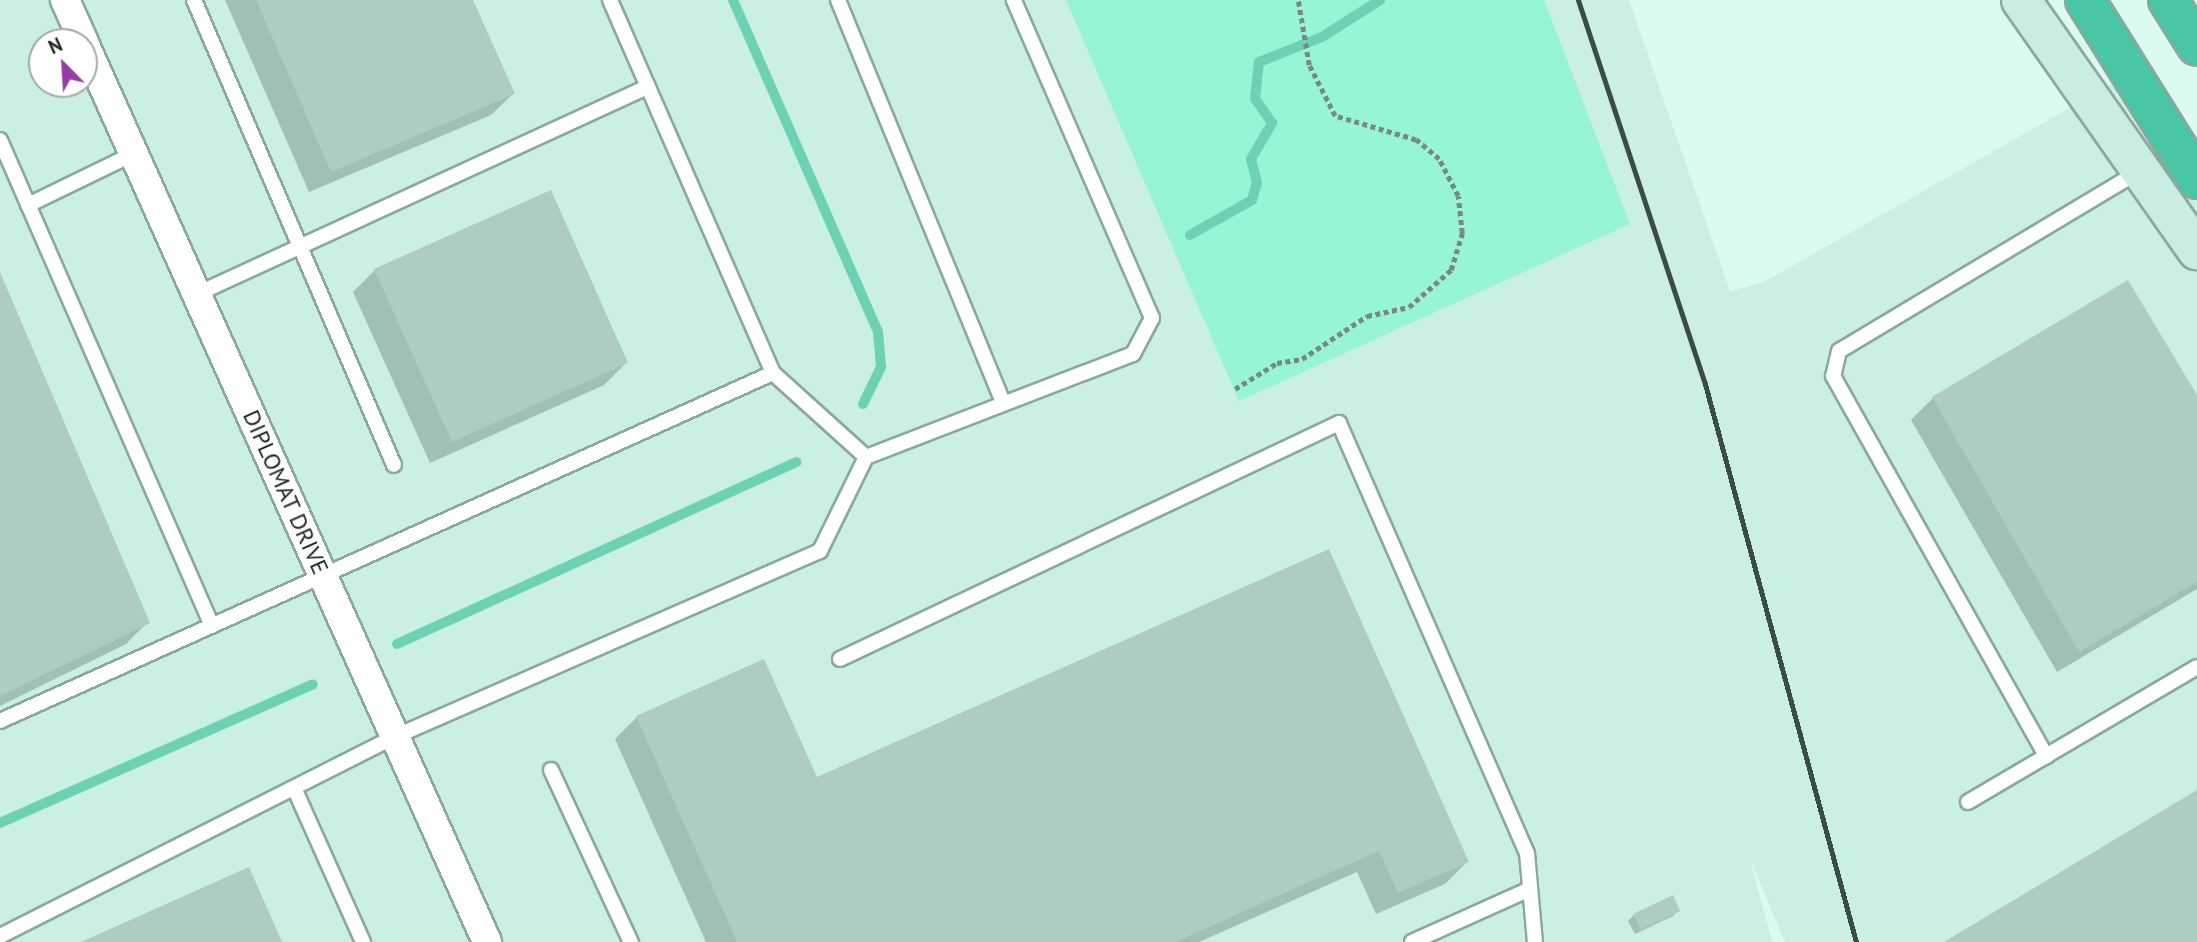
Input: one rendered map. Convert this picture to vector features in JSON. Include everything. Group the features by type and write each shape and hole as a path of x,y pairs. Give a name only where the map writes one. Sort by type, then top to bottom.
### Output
{"highway":[{"path":"2085,0 2197,179"},
{"path":"2168,0 2197,46"}],"main road":[{"path":"2021,0 2145,168 2197,250"}],"street":[{"name":"DIPLOMAT DRIVE","path":"65,0 78,28"},
{"name":"DIPLOMAT DRIVE","path":"98,74 487,942"}],"lane":[{"path":"194,0 394,465"},
{"path":"610,0 773,373 866,457"},
{"path":"838,0 1002,400"},
{"path":"0,936 295,790 396,736 820,551 866,457 1002,400 1133,354 1152,318 1014,0"},
{"path":"197,294 648,86"},
{"path":"0,140 212,626"},
{"path":"29,205 133,154"},
{"path":"2046,756 1833,376 1839,351 2145,168"},
{"path":"0,721 773,373"},
{"path":"840,659 1339,423 1527,853 1535,942"},
{"path":"1968,802 2197,667"},
{"path":"551,769 631,942"},
{"path":"295,790 363,942"},
{"path":"1412,942 1530,889"}],"path":[{"path":"1235,389 1277,363 1302,359 1367,316 1409,307 1451,270 1462,233 1458,196 1439,159 1416,140 1335,116 1309,65 1298,0"}],"shaded area":[{"path":"0,0 1629,0 1730,291 1762,283 2147,64 2197,150 2197,942 1785,942 1750,859 1772,942 0,942"}],"green space":[{"path":"1066,0 1544,0 1630,224 1239,401"}],"building":[{"path":"256,0 473,0 515,94 331,172"},
{"path":"551,190 628,363 452,442 374,269"},
{"path":"0,272 150,623 0,696"},
{"path":"2128,280 2197,395 2197,582 2079,652 1932,397"},
{"path":"1329,549 1469,862 1398,893 1379,851 1175,942 737,942 636,716 764,659 817,777"},
{"path":"2197,790 2197,942 1944,942"},
{"path":"249,867 282,942 81,942"},
{"path":"1673,895 1680,911 1640,930 1633,914"}],"waterway":[{"path":"733,0 878,332 881,367 863,404"},
{"path":"1190,235 1252,200 1257,183 1251,159 1272,123 1255,99 1259,62 1322,37 1380,0"},
{"path":"397,644 797,462"},
{"path":"0,823 313,684"}],"railway":[{"path":"1578,0 1705,384 1856,942"}]}
